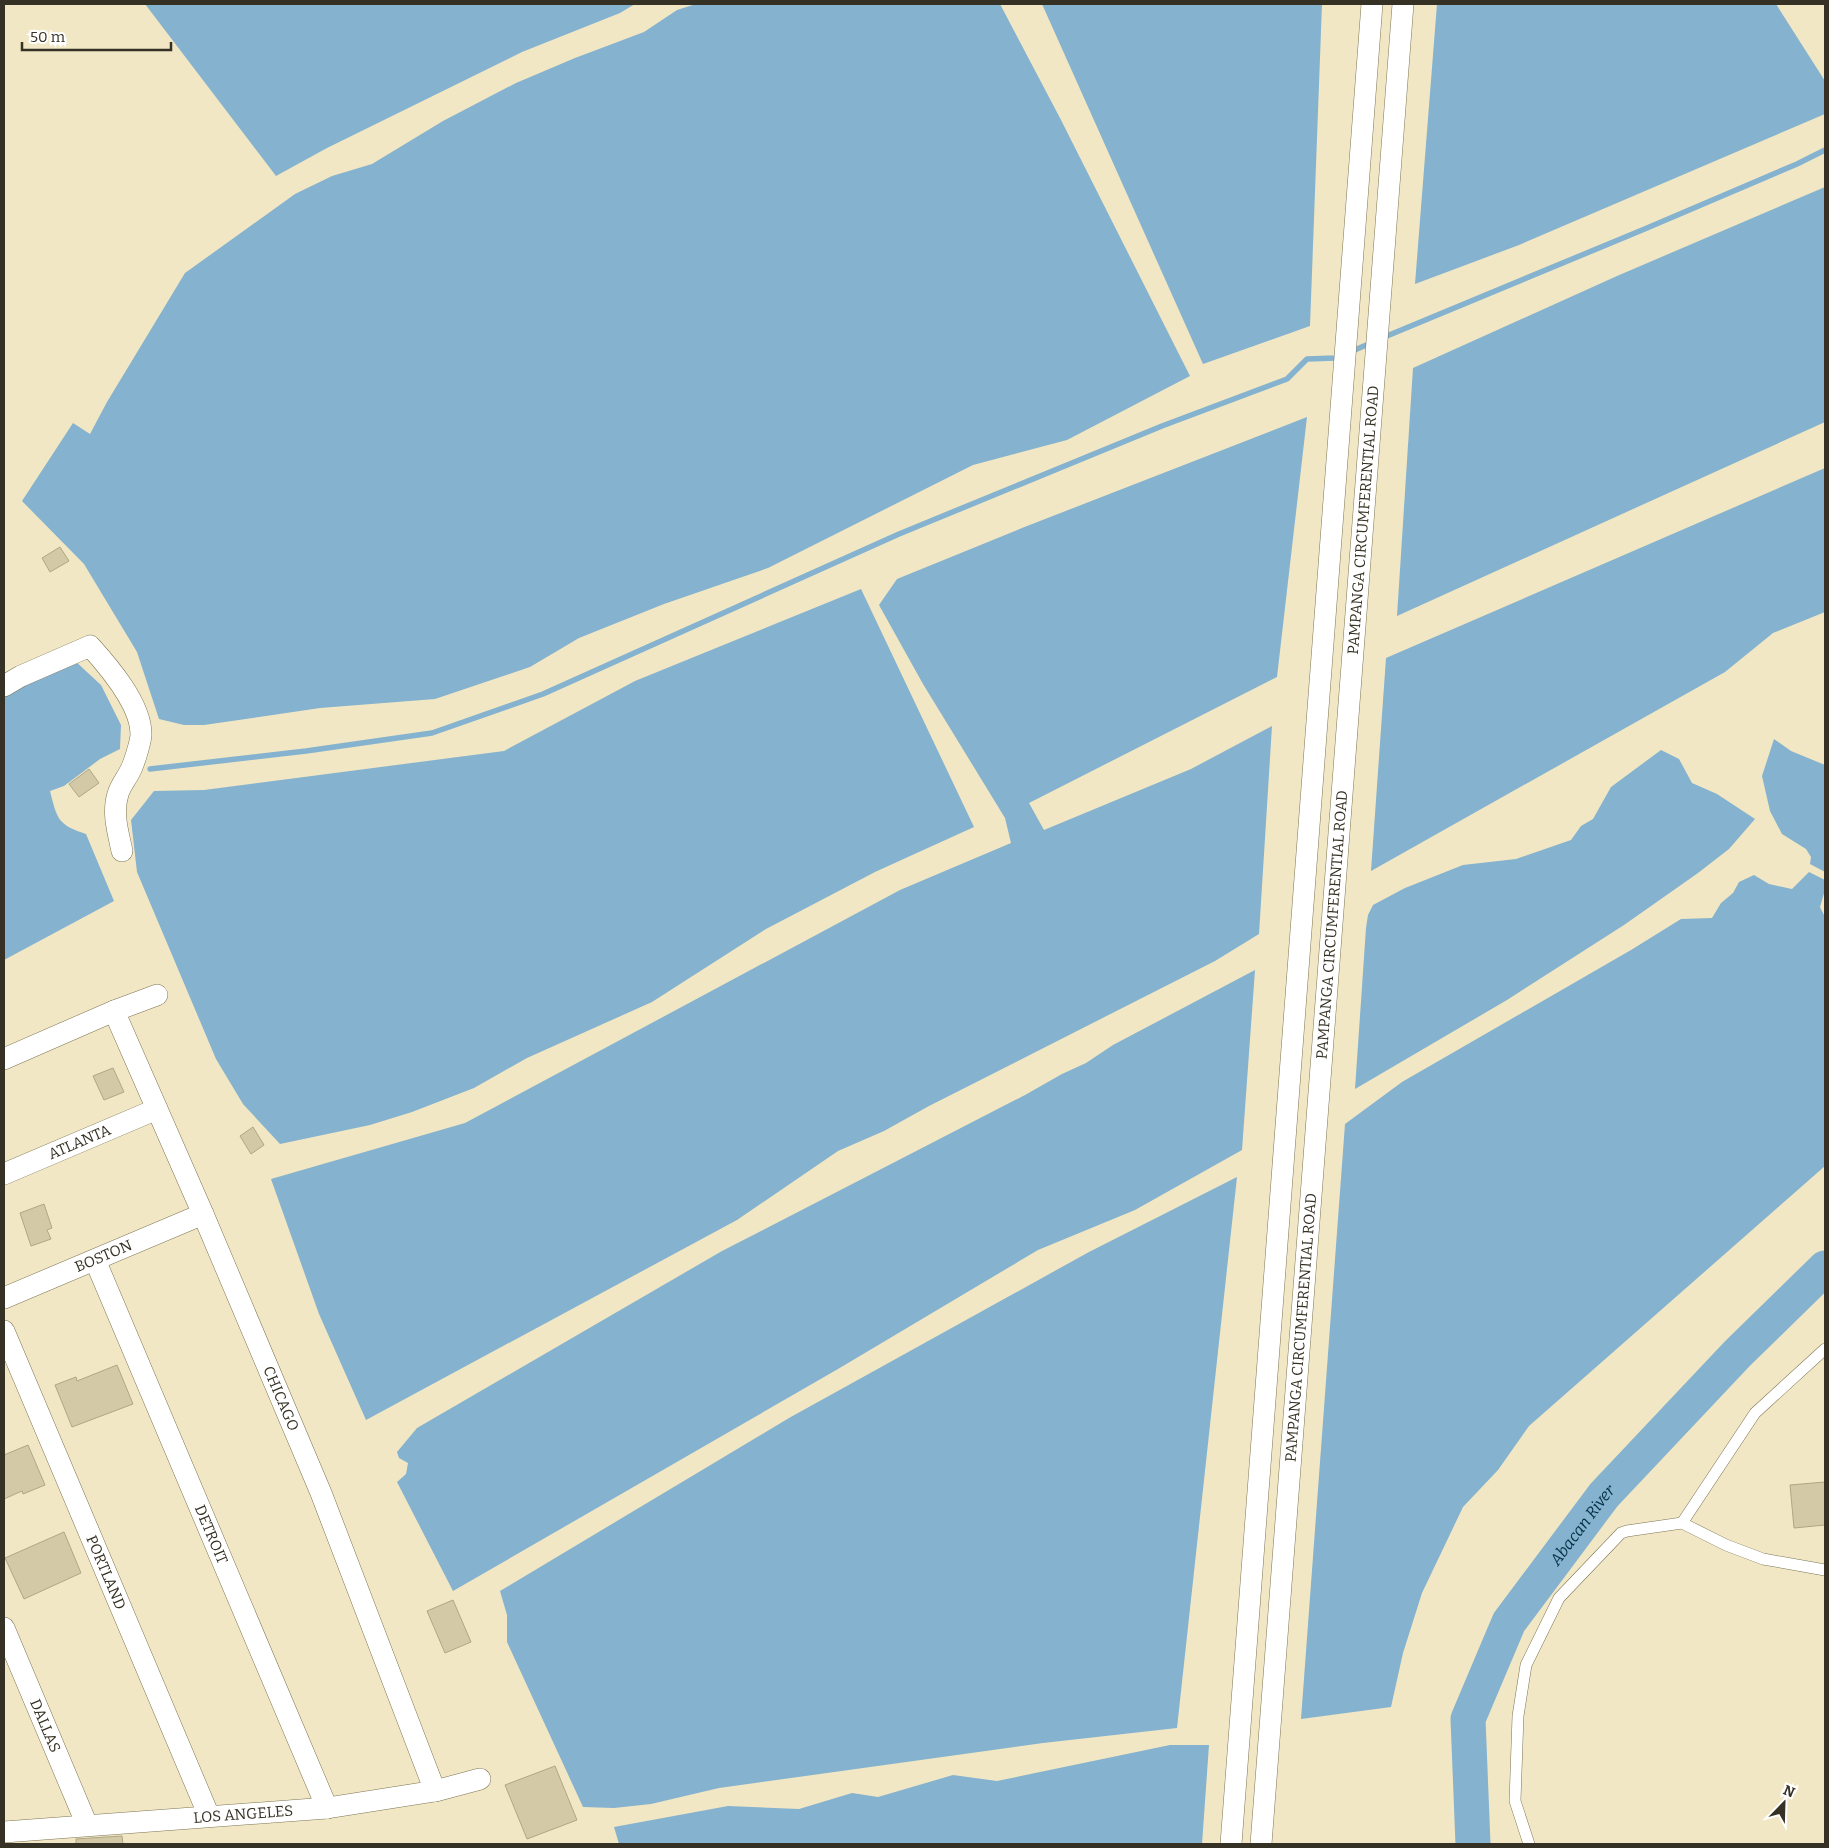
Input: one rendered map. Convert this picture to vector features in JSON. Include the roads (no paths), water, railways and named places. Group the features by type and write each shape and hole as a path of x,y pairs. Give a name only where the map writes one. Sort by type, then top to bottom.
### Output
{"street":[{"name":"PAMPANGA CIRCUMFERENTIAL ROAD","path":"1231,1844 1372,4"},
{"name":"PAMPANGA CIRCUMFERENTIAL ROAD","path":"1261,1844 1403,4"},
{"path":"4,686 21,676 90,646 114,673 136,710 141,734 132,768 122,782 117,795 115,818 122,850"},
{"path":"4,1059 114,1011 157,995"},
{"name":"CHICAGO","path":"114,1011 203,1214 321,1493 434,1791"},
{"name":"ATLANTA","path":"4,1174 157,1109"},
{"name":"BOSTON","path":"4,1298 203,1214"},
{"name":"DETROIT","path":"95,1260 327,1808"},
{"name":"PORTLAND","path":"4,1331 209,1816"},
{"name":"DALLAS","path":"4,1628 87,1825"},
{"name":"LOS ANGELES","path":"4,1832 327,1808 434,1791 480,1779"}],"lane":[{"path":"1682,1523 1755,1413 1825,1349"},
{"path":"1529,1844 1515,1801 1518,1716 1526,1665 1559,1598 1621,1533 1682,1523 1726,1545 1763,1559 1825,1570"}],"water":[{"path":"145,4 635,4 620,13 522,52 327,148 276,176"},
{"path":"696,4 1000,4 1060,118 1190,376 1067,440 973,465 768,568 664,604 579,638 530,667 435,699 320,708 204,725 184,725 159,719 137,652 84,564 22,501 73,423 90,434 107,402 185,273 295,194 332,176 372,164 443,121 516,83 644,32 677,10"},
{"path":"1042,4 1322,4 1310,326 1203,364"},
{"path":"1437,4 1776,4 1825,81 1825,114 1519,245 1415,284"},
{"path":"1825,187 1825,422 1397,616 1413,368 1617,276"},
{"path":"1307,417 1277,677 1029,803 1044,830 1191,769 1272,726 1259,934 1215,961 929,1106 884,1131 838,1151 737,1220 366,1420 319,1314 271,1179 465,1123 900,890 1011,843 1005,818 923,684 879,605 897,579"},
{"path":"1825,468 1825,612 1773,633 1725,672 1371,871 1386,658"},
{"path":"861,589 974,827 875,872 766,929 652,1002 527,1058 474,1088 412,1112 370,1125 280,1144 243,1104 216,1059 137,872 131,820 154,791 204,790 504,751 635,681"},
{"path":"74,660 101,685 121,725 120,749 100,759 64,786 50,791 60,820 77,831 86,834 114,901 4,960 4,694"},
{"path":"1774,739 1791,751 1825,765 1825,872 1810,864 1811,857 1806,849 1782,834 1770,811 1762,776"},
{"path":"1661,750 1679,759 1692,783 1717,794 1755,819 1729,849 1624,925 1507,1000 1355,1089 1366,928 1368,915 1373,905 1405,888 1463,865 1516,859 1571,840 1581,826 1593,819 1611,787"},
{"path":"1809,872 1825,880 1825,890 1820,907 1825,917 1825,1166 1529,1426 1498,1470 1463,1507 1422,1593 1403,1653 1391,1707 1301,1719 1345,1124 1402,1082 1631,950 1681,919 1712,918 1721,903 1733,893 1739,882 1754,875 1769,884 1792,889"},
{"path":"1255,970 1242,1150 1135,1210 1038,1250 838,1369 453,1591 397,1482 406,1474 408,1463 399,1458 397,1452 417,1428 722,1251 1086,1063 1113,1045"},
{"path":"1237,1177 1177,1728 1043,1743 719,1788 651,1804 614,1808 583,1807 507,1642 507,1615 500,1591 789,1418 1089,1252"},
{"path":"1170,1745 1209,1745 1202,1844 619,1844 614,1827 728,1806 799,1809 852,1793 878,1797 953,1775 997,1781"}],"waterway":[{"path":"1382,338 1647,228 1797,164 1825,150"},
{"path":"1350,352 1371,343"},
{"path":"150,769 306,751 432,733 543,694 899,534 1162,426 1287,379 1307,359 1335,358 1341,355"},
{"name":"Abacan River","path":"1473,1844 1468,1719 1509,1622 1604,1495 1737,1354 1825,1268"}]}
